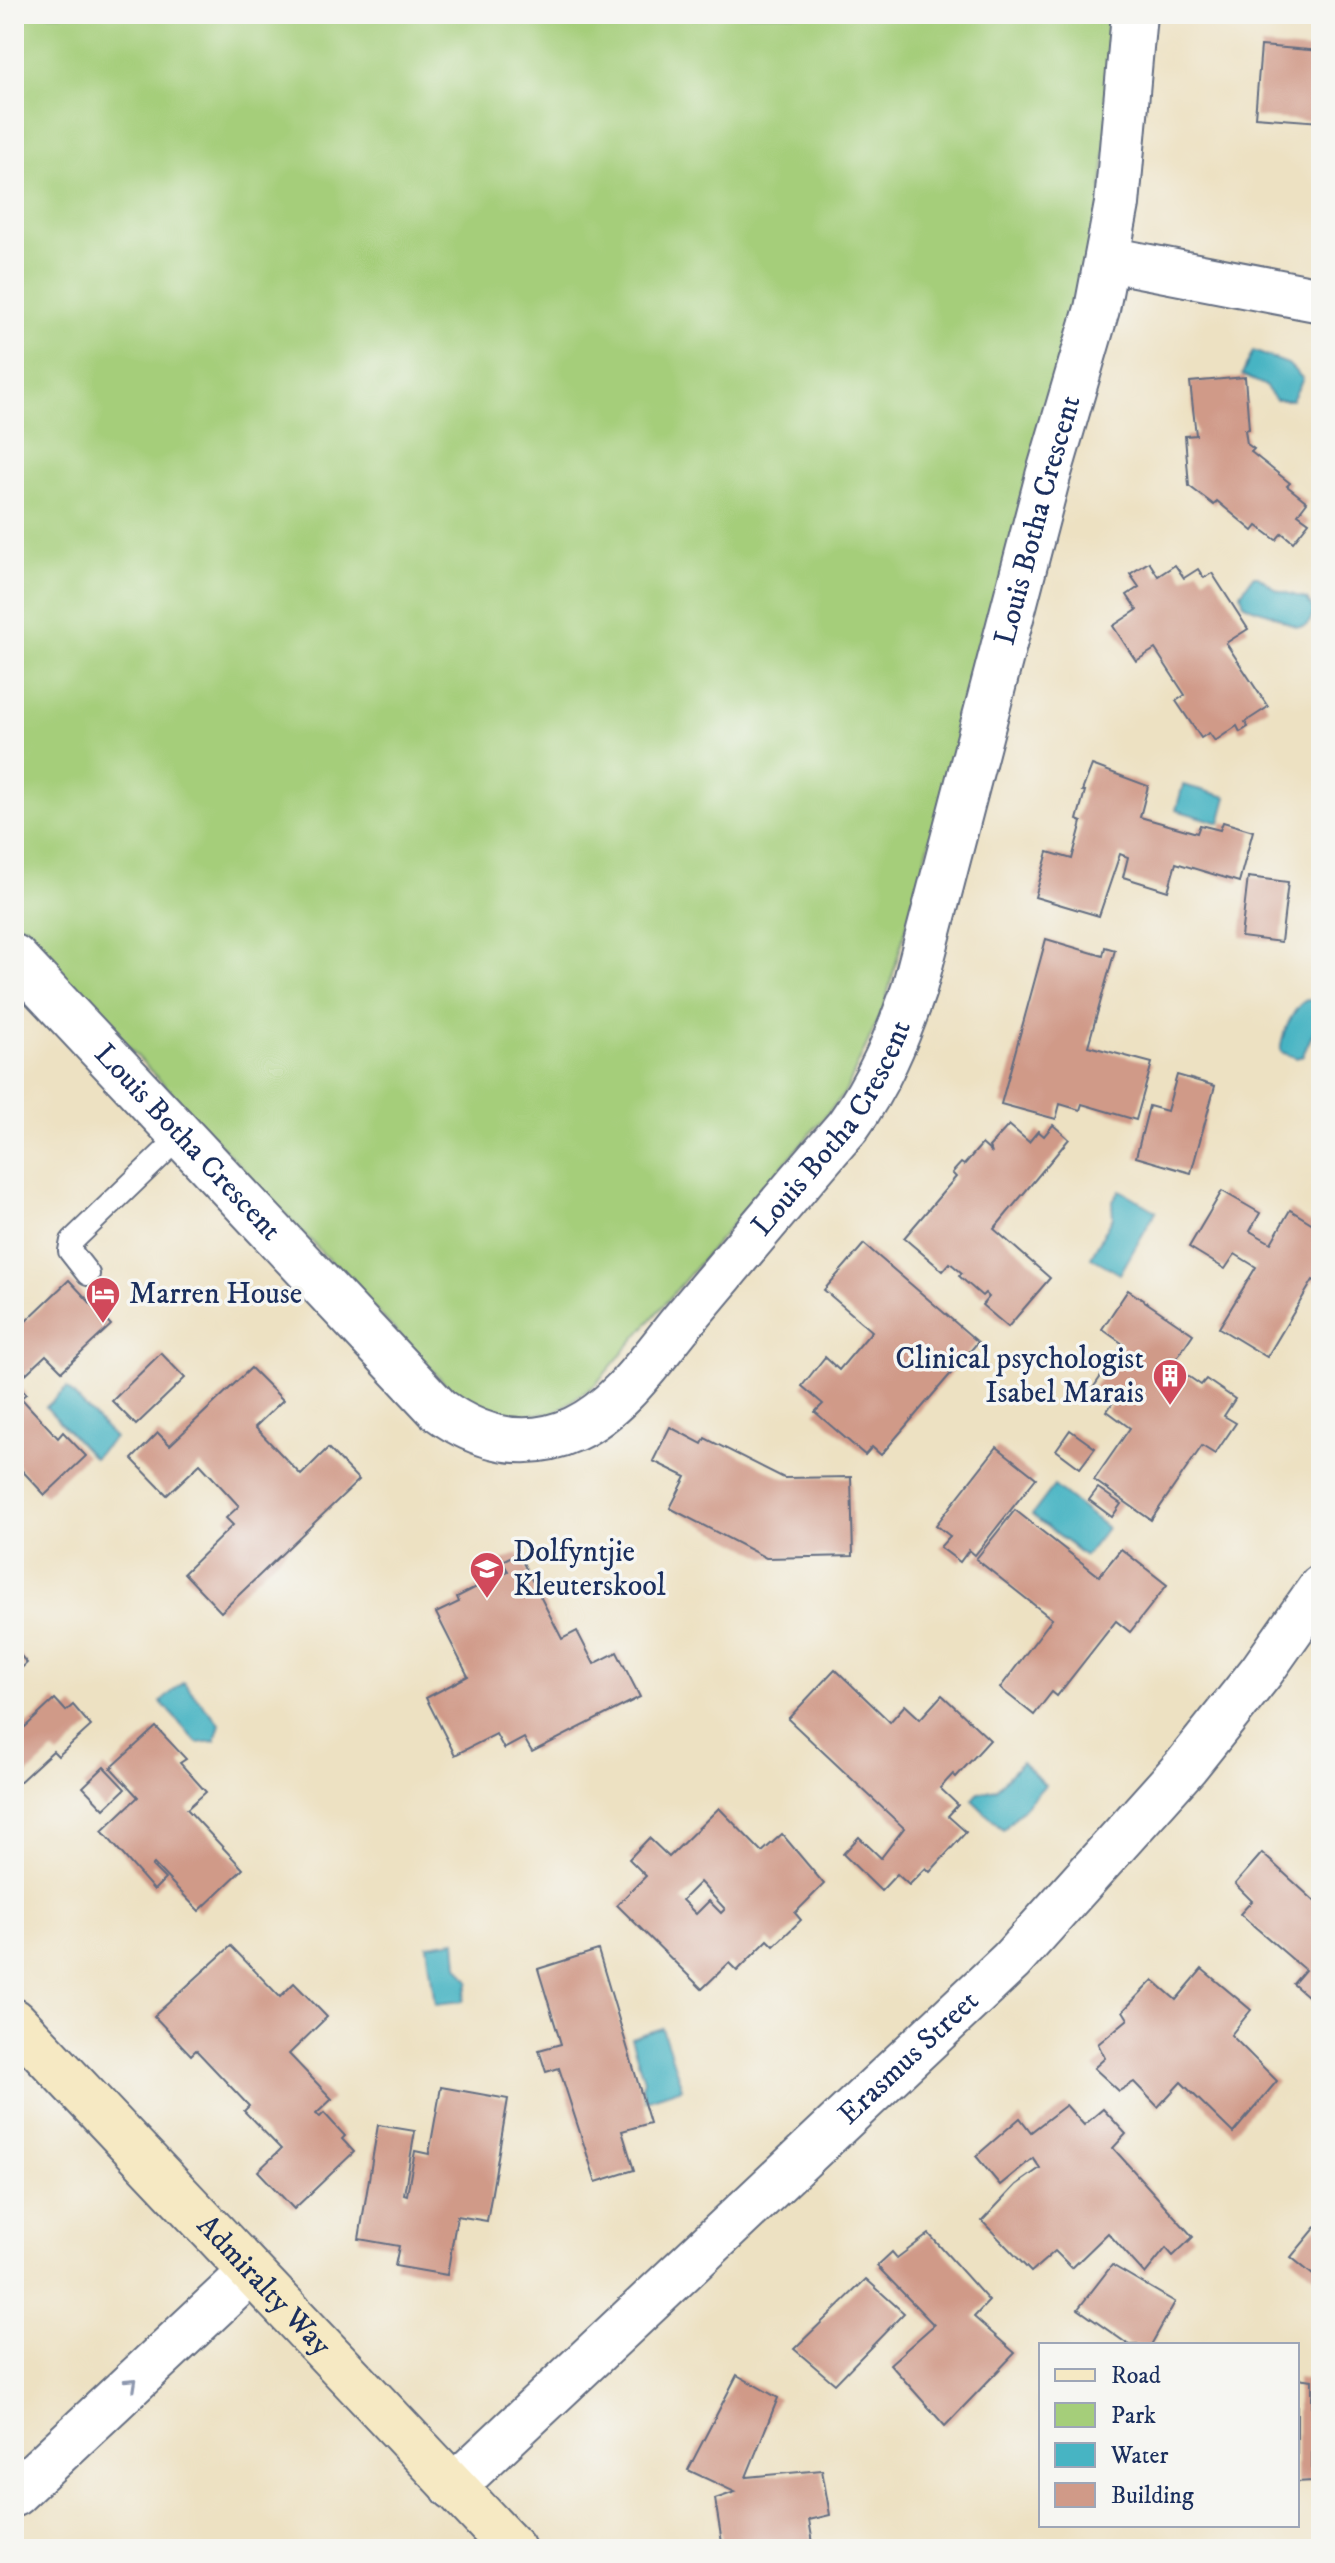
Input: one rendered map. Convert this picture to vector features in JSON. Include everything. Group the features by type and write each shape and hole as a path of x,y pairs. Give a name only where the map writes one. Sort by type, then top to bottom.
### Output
{"main road":[{"name":"Admiralty Way","path":"14,2021 513,2549"}],"street":[{"name":"Louis Botha Crescent","path":"14,957 438,1409 457,1423 486,1437 550,1438 576,1428 607,1405 653,1357 847,1127 885,1066 914,989 1108,259 1117,204 1134,14"},
{"path":"1108,259 1321,300"},
{"name":"Erasmus Street","path":"453,2487 1011,1961 1186,1766 1261,1672 1321,1587"},
{"path":"14,2494 250,2273"}],"lane":[{"path":"88,1274 70,1251 72,1241 181,1136"}],"green space":[{"path":"14,14 1119,14 1096,248 884,1006 845,1093 595,1385 554,1413 501,1416 451,1390 14,925"}],"water":[{"path":"1253,351 1288,364 1303,379 1292,400 1276,400 1264,385 1242,375"},
{"path":"1253,576 1258,576 1277,590 1307,599 1314,611 1306,625 1295,626 1244,604 1241,593"},
{"path":"1183,785 1227,797 1220,823 1176,810"},
{"path":"1307,1000 1321,1001 1321,1015 1303,1055 1297,1058 1281,1052 1281,1046 1293,1015"},
{"path":"1120,1190 1156,1211 1120,1274 1091,1257 1113,1217 1112,1203"},
{"path":"67,1388 114,1438 93,1458 46,1407"},
{"path":"1054,1486 1107,1528 1085,1556 1032,1515"},
{"path":"183,1682 220,1724 215,1741 197,1743 161,1702"},
{"path":"1022,1762 1045,1785 1003,1830 972,1800 979,1793 996,1789"},
{"path":"456,1941 458,1966 469,1981 463,2001 435,2004 427,1945"},
{"path":"662,2028 682,2088 646,2100 642,2087 644,2080 631,2038"}],"building":[{"path":"1261,46 1321,51 1321,122 1255,117"},
{"path":"1245,377 1249,429 1245,430 1247,444 1254,449 1251,452 1290,483 1287,486 1307,502 1298,514 1309,522 1293,542 1282,533 1276,540 1257,526 1253,531 1217,501 1214,505 1189,486 1185,436 1196,435 1190,382"},
{"path":"1149,562 1158,576 1175,565 1184,578 1198,569 1204,578 1212,573 1248,629 1226,643 1268,707 1245,722 1248,727 1240,732 1237,726 1215,741 1209,733 1201,738 1176,701 1185,695 1155,649 1136,661 1113,626 1137,610 1127,595 1139,587 1130,574"},
{"path":"1092,765 1148,786 1140,817 1197,833 1200,825 1220,830 1223,822 1253,831 1239,882 1176,863 1168,891 1123,877 1128,857 1120,854 1099,916 1035,897 1048,852 1072,859 1082,822 1077,820 1085,791 1082,791"},
{"path":"1248,877 1288,882 1281,942 1241,937"},
{"path":"1046,939 1103,956 1105,947 1115,950 1088,1046 1152,1063 1136,1120 1082,1104 1080,1110 1060,1104 1056,1119 1001,1104"},
{"path":"1321,1054 1321,1088 1319,1088 1317,1055"},
{"path":"1177,1075 1215,1086 1191,1173 1136,1157 1149,1106 1167,1111"},
{"path":"1009,1125 1029,1142 1038,1131 1044,1136 1053,1125 1069,1139 994,1229 1050,1278 1008,1327 982,1305 989,1297 985,1293 982,1296 959,1276 962,1273 950,1263 943,1271 904,1238 956,1177 952,1173 961,1163 964,1165 982,1144 992,1153 989,1147"},
{"path":"1222,1191 1260,1213 1250,1231 1271,1243 1290,1210 1321,1229 1321,1284 1313,1280 1267,1357 1219,1328 1256,1267 1235,1254 1225,1269 1189,1247"},
{"path":"864,1244 978,1342 881,1455 872,1447 865,1455 815,1412 823,1404 802,1386 825,1357 839,1370 872,1331 824,1290"},
{"path":"69,1280 111,1325 62,1371 46,1355 16,1383 26,1394 21,1398 58,1438 63,1432 86,1456 45,1495 14,1462 14,1309 26,1321"},
{"name":"Clinical psychologist Isabel Marais","path":"1128,1290 1193,1334 1172,1365 1201,1385 1206,1379 1235,1399 1224,1416 1236,1423 1215,1454 1202,1446 1151,1520 1094,1480 1130,1428 1107,1411 1113,1402 1093,1388 1123,1344 1102,1329"},
{"path":"161,1353 185,1378 136,1425 112,1401"},
{"path":"251,1368 283,1400 255,1427 301,1475 328,1448 359,1480 221,1612 184,1573 233,1525 226,1518 239,1506 200,1464 167,1495 132,1459 158,1433 170,1445"},
{"path":"670,1427 702,1444 705,1438 784,1478 851,1477 853,1556 766,1558 670,1508 686,1477 653,1461"},
{"path":"1070,1430 1095,1448 1080,1468 1056,1450"},
{"path":"997,1447 1036,1478 975,1555 969,1550 960,1562 940,1547 950,1536 936,1525"},
{"path":"1098,1488 1121,1504 1112,1517 1089,1500"},
{"path":"1015,1510 1099,1576 1121,1549 1167,1585 1130,1632 1116,1621 1057,1696 1052,1692 1034,1715 1000,1688 1052,1619 976,1559"},
{"path":"518,1553 562,1639 577,1631 594,1664 617,1652 640,1697 532,1752 524,1738 504,1749 496,1734 455,1755 426,1698 468,1676 436,1613 459,1602 457,1597 508,1571 502,1561"},
{"path":"14,1648 27,1663 14,1675"},
{"path":"835,1669 890,1722 905,1705 920,1719 942,1695 990,1740 956,1777 953,1774 940,1788 958,1805 948,1816 966,1832 930,1872 926,1868 909,1885 897,1874 881,1891 843,1854 859,1837 881,1858 904,1828 788,1719"},
{"path":"55,1699 66,1711 73,1705 91,1726 58,1756 53,1751 14,1787 14,1716 25,1727"},
{"path":"156,1727 186,1759 180,1763 206,1792 187,1809 243,1869 199,1911 154,1864 152,1866 165,1879 154,1890 102,1831 138,1797 111,1768"},
{"path":"104,1767 125,1789 104,1809 83,1787"},
{"path":"719,1808 762,1852 782,1834 824,1884 795,1913 801,1920 774,1946 768,1940 737,1971 729,1963 702,1989 617,1905 646,1876 629,1859 649,1838 669,1857","holes":["700,1882 725,1909 721,1913 709,1901 696,1914 682,1900"]},
{"path":"1262,1853 1321,1907 1321,2008 1293,1984 1305,1970 1240,1914 1252,1901 1235,1884"},
{"path":"231,1946 280,1997 294,1983 327,2017 289,2054 332,2099 316,2114 320,2117 324,2113 345,2136 342,2139 354,2152 294,2209 258,2171 281,2149 244,2111 249,2106 196,2050 191,2055 154,2016"},
{"path":"598,1950 650,2123 622,2131 634,2170 596,2182 559,2068 546,2072 539,2050 561,2044 538,1969"},
{"path":"1202,1969 1251,2010 1231,2035 1277,2081 1233,2133 1181,2082 1158,2107 1134,2082 1119,2091 1094,2068 1105,2058 1098,2044 1128,2019 1123,2011 1153,1980 1176,2000"},
{"path":"441,2087 508,2099 487,2221 457,2216 447,2275 395,2266 399,2246 359,2239 378,2125 415,2131 404,2194 407,2195 415,2151 429,2154"},
{"path":"1066,2105 1084,2125 1103,2109 1126,2134 1113,2148 1193,2237 1173,2256 1166,2248 1145,2274 1108,2233 1072,2268 1055,2251 1031,2272 982,2221 1016,2185 1040,2168 1033,2158 1000,2185 976,2156 1020,2118 1031,2132"},
{"path":"1316,2227 1321,2232 1321,2275 1318,2279 1291,2257"},
{"path":"929,2234 989,2301 974,2317 1015,2353 945,2426 890,2364 934,2325 877,2266 892,2252 897,2258"},
{"path":"1112,2265 1175,2302 1152,2343 1126,2343 1078,2309"},
{"path":"866,2279 904,2313 835,2384 794,2349"},
{"path":"737,2375 778,2398 746,2477 822,2470 830,2515 809,2520 814,2549 723,2549 715,2499 735,2492 688,2470"},
{"path":"1299,2378 1312,2380 1312,2481 1299,2482"}],"place":[{"name":"Marren House","path":"103,1325"},
{"name":"Clinical psychologist Isabel Marais","path":"1170,1407"},
{"name":"Dolfyntjie Kleuterskool","path":"487,1600"}]}
